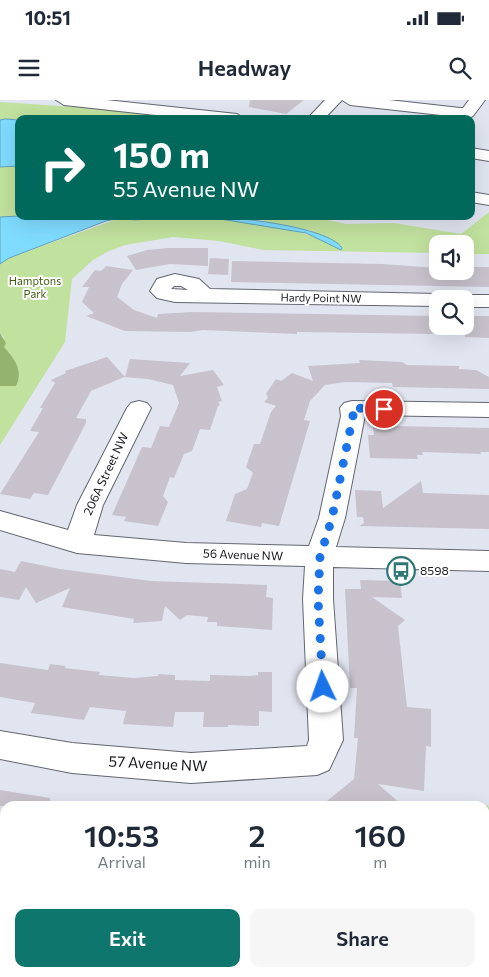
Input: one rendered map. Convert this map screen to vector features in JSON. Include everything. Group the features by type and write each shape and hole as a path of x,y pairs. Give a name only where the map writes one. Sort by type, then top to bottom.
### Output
{"street":[{"path":"64,100 107,102 206,115"},
{"path":"319,115 334,100"},
{"path":"337,115 339,112 339,100"},
{"path":"350,100 359,103 371,101 460,113 468,112 477,100"},
{"path":"475,154 489,156"},
{"path":"475,198 489,200"},
{"name":"Hardy Point NW","path":"204,295 429,300"},
{"path":"474,301 489,301"},
{"name":"206A Street NW","path":"77,542 90,505 138,408"},
{"path":"320,557 332,518 353,416 352,408 489,410"},
{"name":"56 Avenue NW","path":"3,527 77,542 186,553 489,561"},
{"name":"57 Avenue NW","path":"0,745 72,758 191,768 317,760 326,740 318,599 320,557"}],"green space":[{"path":"0,102 89,108 152,115 15,115 15,119 0,120"},
{"path":"15,166 15,216 0,217 0,167"},
{"name":"Hamptons Park","path":"489,212 489,254 474,254 474,235 429,235 429,253 264,250 219,241 173,237 125,245 107,252 93,260 72,279 65,342 0,445 0,386 16,386 14,360 4,347 4,337 0,333 0,264 9,258 114,220 239,220 306,235 341,250 342,248 310,230 284,227 262,220 328,220 346,224 394,223 461,234"},
{"path":"0,333 6,343 4,347 17,365 19,375 16,386 0,386"}],"water":[{"path":"0,120 15,120 15,166 0,167"},
{"path":"15,216 15,220 111,220 9,258 0,264 0,217"},
{"path":"226,220 254,220 299,228 333,240 342,248 341,250 306,233"}],"building":[{"path":"250,100 304,100 286,114 249,107"},
{"path":"208,248 208,266 170,264 136,270 127,256 147,250"},
{"path":"210,258 229,259 228,275 208,274"},
{"path":"232,261 382,264 429,267 429,280 474,280 474,267 489,267 489,287 231,282"},
{"path":"106,266 133,270 122,284 117,297 134,310 157,318 158,314 192,312 429,316 429,334 297,332 297,334 203,330 190,332 125,331 86,316 94,313 82,302 89,287 82,287 95,270 101,271"},
{"path":"474,316 489,316 489,338 465,337 465,335 474,335"},
{"path":"107,357 125,377 130,359 190,363 180,376 213,370 224,385 217,387 222,401 218,402 220,405 210,430 200,429 192,451 184,454 174,478 170,477 163,496 168,502 158,526 124,521 126,517 112,515 142,447 151,448 160,426 169,427 179,403 173,385 148,379 124,377 91,391 76,418 86,419 86,423 48,495 34,493 30,499 0,494 39,432 30,431 43,408 40,408 55,383 51,380 66,373 65,371"},
{"path":"359,360 402,362 407,365 459,366 459,369 476,370 489,377 489,389 393,387 392,383 346,382 325,385 310,401 304,420 310,421 279,526 262,523 261,527 226,521 235,494 247,489 253,473 246,467 254,444 260,444 271,412 276,406 264,402 268,398 266,394 276,379 281,381 292,373 313,381 308,366 360,363"},
{"path":"373,427 489,428 489,452 480,452 481,454 422,452 423,455 417,455 418,459 370,458 368,435 374,435"},
{"path":"421,481 423,493 489,495 489,529 359,526 364,523 363,517 357,517 355,490 381,491 383,508"},
{"path":"21,561 60,569 151,581 267,585 266,597 273,598 272,630 217,626 217,622 207,622 208,617 187,615 180,620 165,606 162,621 133,623 134,619 62,607 70,588 36,603 26,587 19,600 0,597 0,569 15,572"},
{"path":"360,580 400,581 402,598 372,597 405,620 398,626 407,707 431,709 431,747 426,746 424,791 378,784 397,801 327,801 354,779 358,738 354,738 357,688 350,688 345,589 361,589"},
{"path":"0,663 48,670 50,664 66,666 65,668 100,672 99,675 134,678 158,676 158,674 175,675 175,680 210,681 210,675 250,676 258,675 258,672 272,672 272,712 259,711 259,726 228,725 228,727 203,727 204,712 175,712 173,727 123,724 126,711 90,707 84,720 31,713 35,703 0,697"},
{"path":"0,790 50,798 50,801 0,801"}],"place":[{"name":"8598","path":"401,571"}],"route":[{"path":"323,687 318,599 320,557 332,518 353,416 352,408 384,409"}]}
